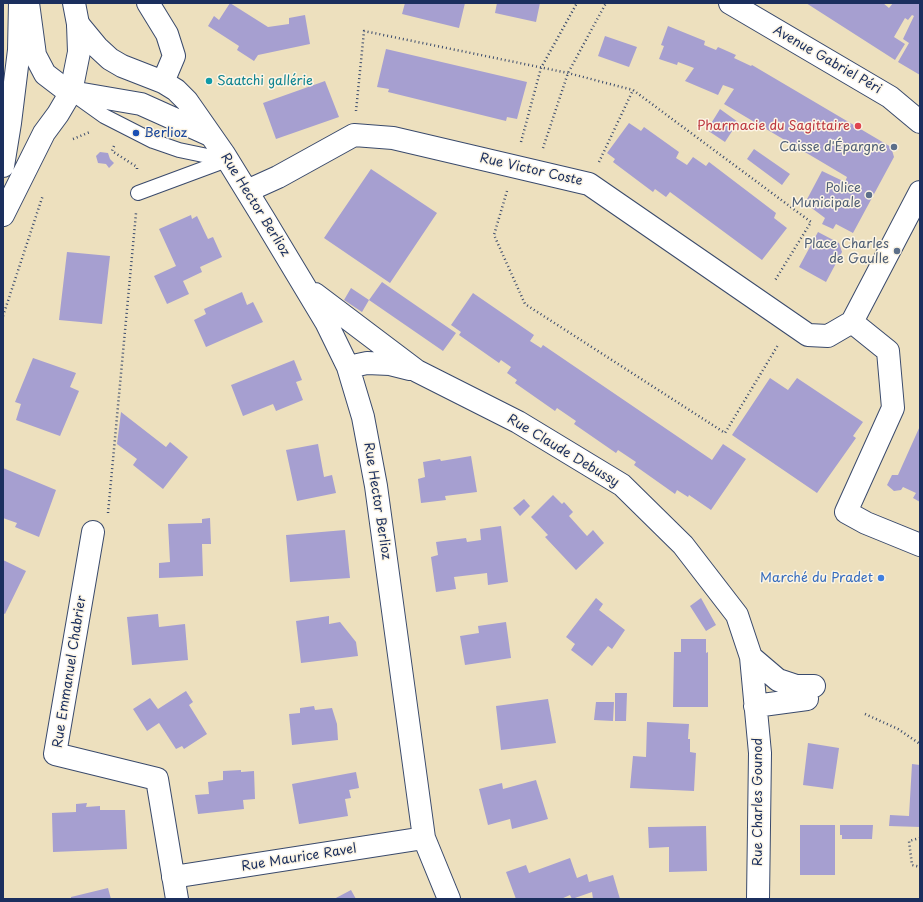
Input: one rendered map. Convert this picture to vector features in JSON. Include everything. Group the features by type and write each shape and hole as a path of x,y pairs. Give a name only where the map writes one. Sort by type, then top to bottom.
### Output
{"street":[{"path":"3,166 10,123 18,50 20,3"},
{"path":"28,3 35,55 45,74 71,92 141,104 211,136"},
{"path":"3,216 44,133 58,114 71,92 79,52 78,24 74,3"},
{"path":"148,3 167,34 174,56 164,82"},
{"name":"Avenue Gabriel Péri","path":"735,4 890,97 920,122"},
{"name":"Rue Hector Berlioz","path":"78,24 97,47 110,59 122,66 164,82 176,90 187,101 247,191 326,322 348,367 363,417 376,486 424,838 450,899"},
{"path":"247,191 278,177 354,135"},
{"name":"Rue Victor Coste","path":"354,135 393,138 589,184 808,336 828,336 852,322"},
{"path":"920,192 852,322 888,351 893,408 846,512 920,545"},
{"name":"Rue Claude Debussy","path":"303,284 417,371 518,422 622,485 683,545 737,615 751,657 755,706"},
{"name":"Rue Claude Debussy","path":"348,367 367,363 390,364 417,371"},
{"name":"Rue Emmanuel Chabrier","path":"93,532 55,754 157,779 174,877"},
{"path":"751,657 778,680 811,692 755,706"},
{"name":"Rue Charles Gounod","path":"755,706 760,753 758,899"},
{"name":"Rue Maurice Ravel","path":"174,877 424,838"},
{"path":"174,877 177,899"}],"lane":[{"path":"71,92 104,116 153,141 179,150 227,160"},
{"path":"138,193 227,160"}],"path":[{"path":"577,3 541,68 494,235 525,304 725,433 791,324"},
{"path":"536,171 568,74 606,3"},
{"path":"354,135 364,31 541,68 633,90 811,222 761,302"},
{"path":"589,184 633,90"},
{"path":"68,142 91,131"},
{"path":"93,532 107,522 138,193 137,167"},
{"path":"3,316 46,188"},
{"path":"865,714 898,729 920,744"},
{"path":"920,838 909,841 912,865 920,867"}],"building":[{"path":"230,3 268,27 289,24 289,18 305,15 310,44 258,55 254,61 237,50 239,46 208,26 214,16 219,20"},
{"path":"405,3 465,3 459,28 402,14"},
{"path":"497,3 540,3 536,22 495,13"},
{"path":"806,3 883,3 889,8 893,3 920,3 920,75 898,62 909,43 903,39 914,16 912,15 908,20 905,18 894,37 905,44 895,60"},
{"path":"668,26 705,41 704,45 716,50 718,47 736,55 734,58 751,66 752,65 891,147 894,157 853,233 836,224 833,229 822,224 825,218 805,203 822,171 845,182 847,177 724,104 734,89 723,85 718,95 685,81 694,68 678,62 677,65 659,59 664,46 661,45"},
{"path":"605,36 637,47 629,67 598,56"},
{"path":"386,49 527,82 517,119 507,117 506,121 388,92 389,89 377,87"},
{"path":"325,81 339,117 276,139 263,103"},
{"path":"720,109 738,122 725,142 707,130"},
{"path":"629,123 641,131 644,127 679,152 676,158 687,165 693,157 706,166 709,162 776,213 774,218 787,228 762,260 670,192 666,197 655,189 653,192 613,162 615,159 607,153"},
{"path":"754,149 790,174 782,185 747,159"},
{"path":"100,152 108,153 110,159 114,163 109,168 106,164 98,163 96,156"},
{"path":"371,169 437,213 390,283 324,238"},
{"path":"191,215 192,219 197,216 208,239 213,237 222,257 200,267 202,272 183,281 189,294 167,304 154,276 176,266 159,229"},
{"path":"818,232 839,243 842,252 826,282 799,267"},
{"path":"67,252 110,256 102,324 59,320"},
{"path":"382,282 456,333 443,351 369,300"},
{"path":"351,288 369,300 362,312 344,300"},
{"path":"242,292 247,305 253,302 263,322 206,347 194,320 206,314 204,309"},
{"path":"473,293 534,335 530,341 541,348 543,345 712,460 723,444 746,459 711,510 689,495 688,497 677,490 675,494 634,465 636,462 618,450 616,453 574,424 576,421 557,408 555,411 515,383 517,380 507,373 511,367 501,360 499,363 459,335 461,332 451,325"},
{"path":"33,358 76,373 70,387 79,391 60,436 16,420 21,404 15,402"},
{"path":"294,360 302,380 296,382 303,400 276,411 273,404 243,416 231,385"},
{"path":"770,378 788,390 797,378 863,422 853,436 856,438 817,493 732,435"},
{"path":"121,412 166,447 170,442 188,457 163,489 133,465 137,459 117,444"},
{"path":"920,426 920,502 913,498 916,493 903,487 901,490 894,491 887,485 892,475 898,475"},
{"path":"318,444 324,477 332,475 336,493 297,501 286,450"},
{"path":"471,456 477,492 445,496 446,500 421,503 418,479 425,477 423,462 440,459 441,461"},
{"path":"3,468 56,490 39,537 15,527 17,523 3,518"},
{"path":"553,495 562,504 564,502 573,512 569,516 587,536 593,530 604,543 576,570 545,537 548,535 531,517"},
{"path":"524,499 530,506 520,516 513,508"},
{"path":"210,518 211,544 202,544 203,576 159,578 159,563 170,562 168,524 202,523 202,519"},
{"path":"501,526 508,582 488,585 487,573 454,577 456,589 436,592 431,557 438,555 436,542 466,538 467,542 481,540 480,529"},
{"path":"345,530 350,578 290,582 286,535"},
{"path":"3,560 26,571 5,614 3,613"},
{"path":"596,598 603,604 599,610 625,630 612,649 608,646 592,666 571,650 575,644 566,637"},
{"path":"701,598 716,625 706,631 690,606"},
{"path":"158,614 159,627 185,624 188,660 132,665 127,617"},
{"path":"329,616 329,624 340,622 356,642 358,656 301,663 296,621"},
{"path":"506,622 511,658 465,665 460,636 479,633 478,626"},
{"path":"681,639 706,639 706,653 708,652 708,707 673,707 674,652 681,652"},
{"path":"186,691 193,702 189,705 207,734 184,749 182,746 176,749 159,723 147,731 133,709 150,698 158,709"},
{"path":"615,693 627,693 626,721 615,721"},
{"path":"548,699 556,743 501,750 496,706"},
{"path":"596,702 614,702 613,721 594,720"},
{"path":"314,706 315,710 332,708 337,724 338,740 292,745 289,714 300,713 300,708"},
{"path":"647,722 689,724 688,739 690,739 690,752 696,753 694,791 630,788 633,756 646,757"},
{"path":"808,743 839,748 833,789 803,785"},
{"path":"912,764 920,765 920,827 889,826 890,815 909,816"},
{"path":"241,770 241,772 254,771 255,799 243,800 244,809 198,814 195,795 209,794 208,782 223,780 223,771"},
{"path":"356,772 359,788 349,790 351,798 345,799 348,816 299,824 292,784"},
{"path":"536,780 548,819 512,829 510,819 488,825 479,789 502,783 503,789"},
{"path":"87,803 86,807 100,806 100,810 125,810 127,849 53,852 52,813 76,812 76,804"},
{"path":"800,825 835,825 835,875 800,875"},
{"path":"840,825 873,825 872,839 842,839 842,835 840,835"},
{"path":"706,826 707,871 669,872 669,847 649,848 648,827"},
{"path":"570,858 577,878 587,874 589,882 613,875 620,899 593,899 592,892 572,899 570,895 561,899 516,899 506,872 526,865 529,873"},
{"path":"108,888 111,899 71,899 71,897"},
{"path":"351,890 356,899 334,899"}],"place":[{"name":"Saatchi gallérie","path":"209,81"},
{"name":"Pharmacie du Sagittaire","path":"858,126"},
{"name":"Berlioz","path":"136,133"},
{"name":"Caisse d'Épargne","path":"894,147"},
{"name":"Police Municipale","path":"869,195"},
{"name":"Place Charles de Gaulle","path":"897,251"},
{"name":"Marché du Pradet","path":"881,578"}]}
